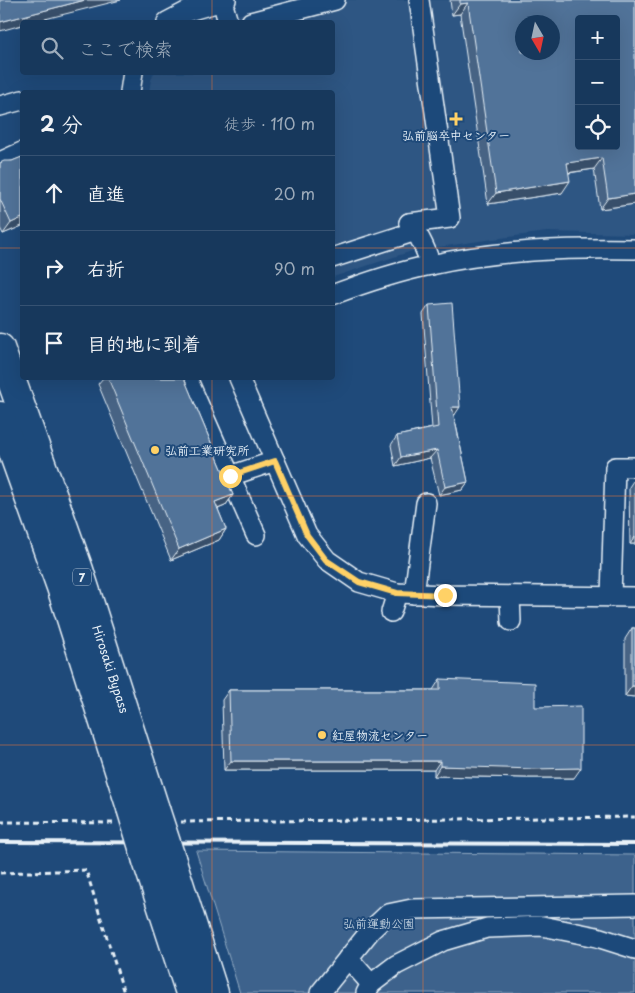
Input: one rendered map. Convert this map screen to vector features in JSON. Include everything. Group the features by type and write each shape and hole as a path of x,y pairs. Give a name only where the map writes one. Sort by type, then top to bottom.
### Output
{"highway":[{"name":"Hirosaki Bypass","path":"0,348 80,570 144,816"},
{"name":"Hirosaki Bypass","path":"0,416 159,859 214,993"},
{"name":"Hirosaki Bypass","path":"159,859 190,993"}],"street":[{"path":"259,20 335,0"},
{"path":"419,0 450,218 409,223 416,231 431,265"},
{"path":"172,20 188,11 217,1 227,20"},
{"path":"130,90 133,75"},
{"path":"0,106 20,101"},
{"path":"0,162 20,153"},
{"path":"335,257 416,231"},
{"path":"335,294 376,280 431,265 535,250 635,250"},
{"path":"188,380 256,535"},
{"path":"240,380 307,535 326,560 359,582 406,594 635,597"},
{"path":"230,476 275,461"},
{"path":"611,597 615,467 635,467"},
{"path":"391,612 406,594 426,503"},
{"path":"510,596 511,621"},
{"path":"320,993 371,930 388,914 412,908 635,905"},
{"path":"348,958 368,989 396,965 443,941 487,928 542,926 596,937 635,949"}],"path":[{"path":"0,822 144,816 635,817"},
{"path":"0,873 86,870 124,993"}],"shaded area":[{"name":"弘前脳卒中センター","path":"290,0 635,0 635,234 547,232 493,239 412,251 335,276 335,90 149,90 153,75 335,75 335,20 220,20"}],"green space":[{"name":"弘前運動公園","path":"196,851 635,855 635,993 240,993"}],"building":[{"path":"0,0 85,0 0,22"},
{"path":"460,0 635,0 635,194 608,198 602,158 567,163 570,181 496,193 468,3 460,4"},
{"path":"20,158 20,219 11,223 0,199 0,163"},
{"path":"452,303 460,407 452,407 468,482 445,487 437,450 401,457 397,436 438,427 429,305"},
{"path":"109,380 185,380 233,495 215,502 226,529 179,549"},
{"path":"632,628 635,628 635,686 632,686"},
{"path":"440,679 535,683 535,707 581,706 581,768 533,769 440,766 440,761 231,761 229,690 440,690"}],"railway":[{"path":"0,842 635,844"}],"place":[{"name":"弘前脳卒中センター","path":"456,119"},
{"name":"弘前工業研究所","path":"155,450"},
{"name":"紅屋物流センター","path":"322,735"}],"route":[{"path":"230,476 275,461 307,535 326,560 359,582 397,593 445,595"}]}
